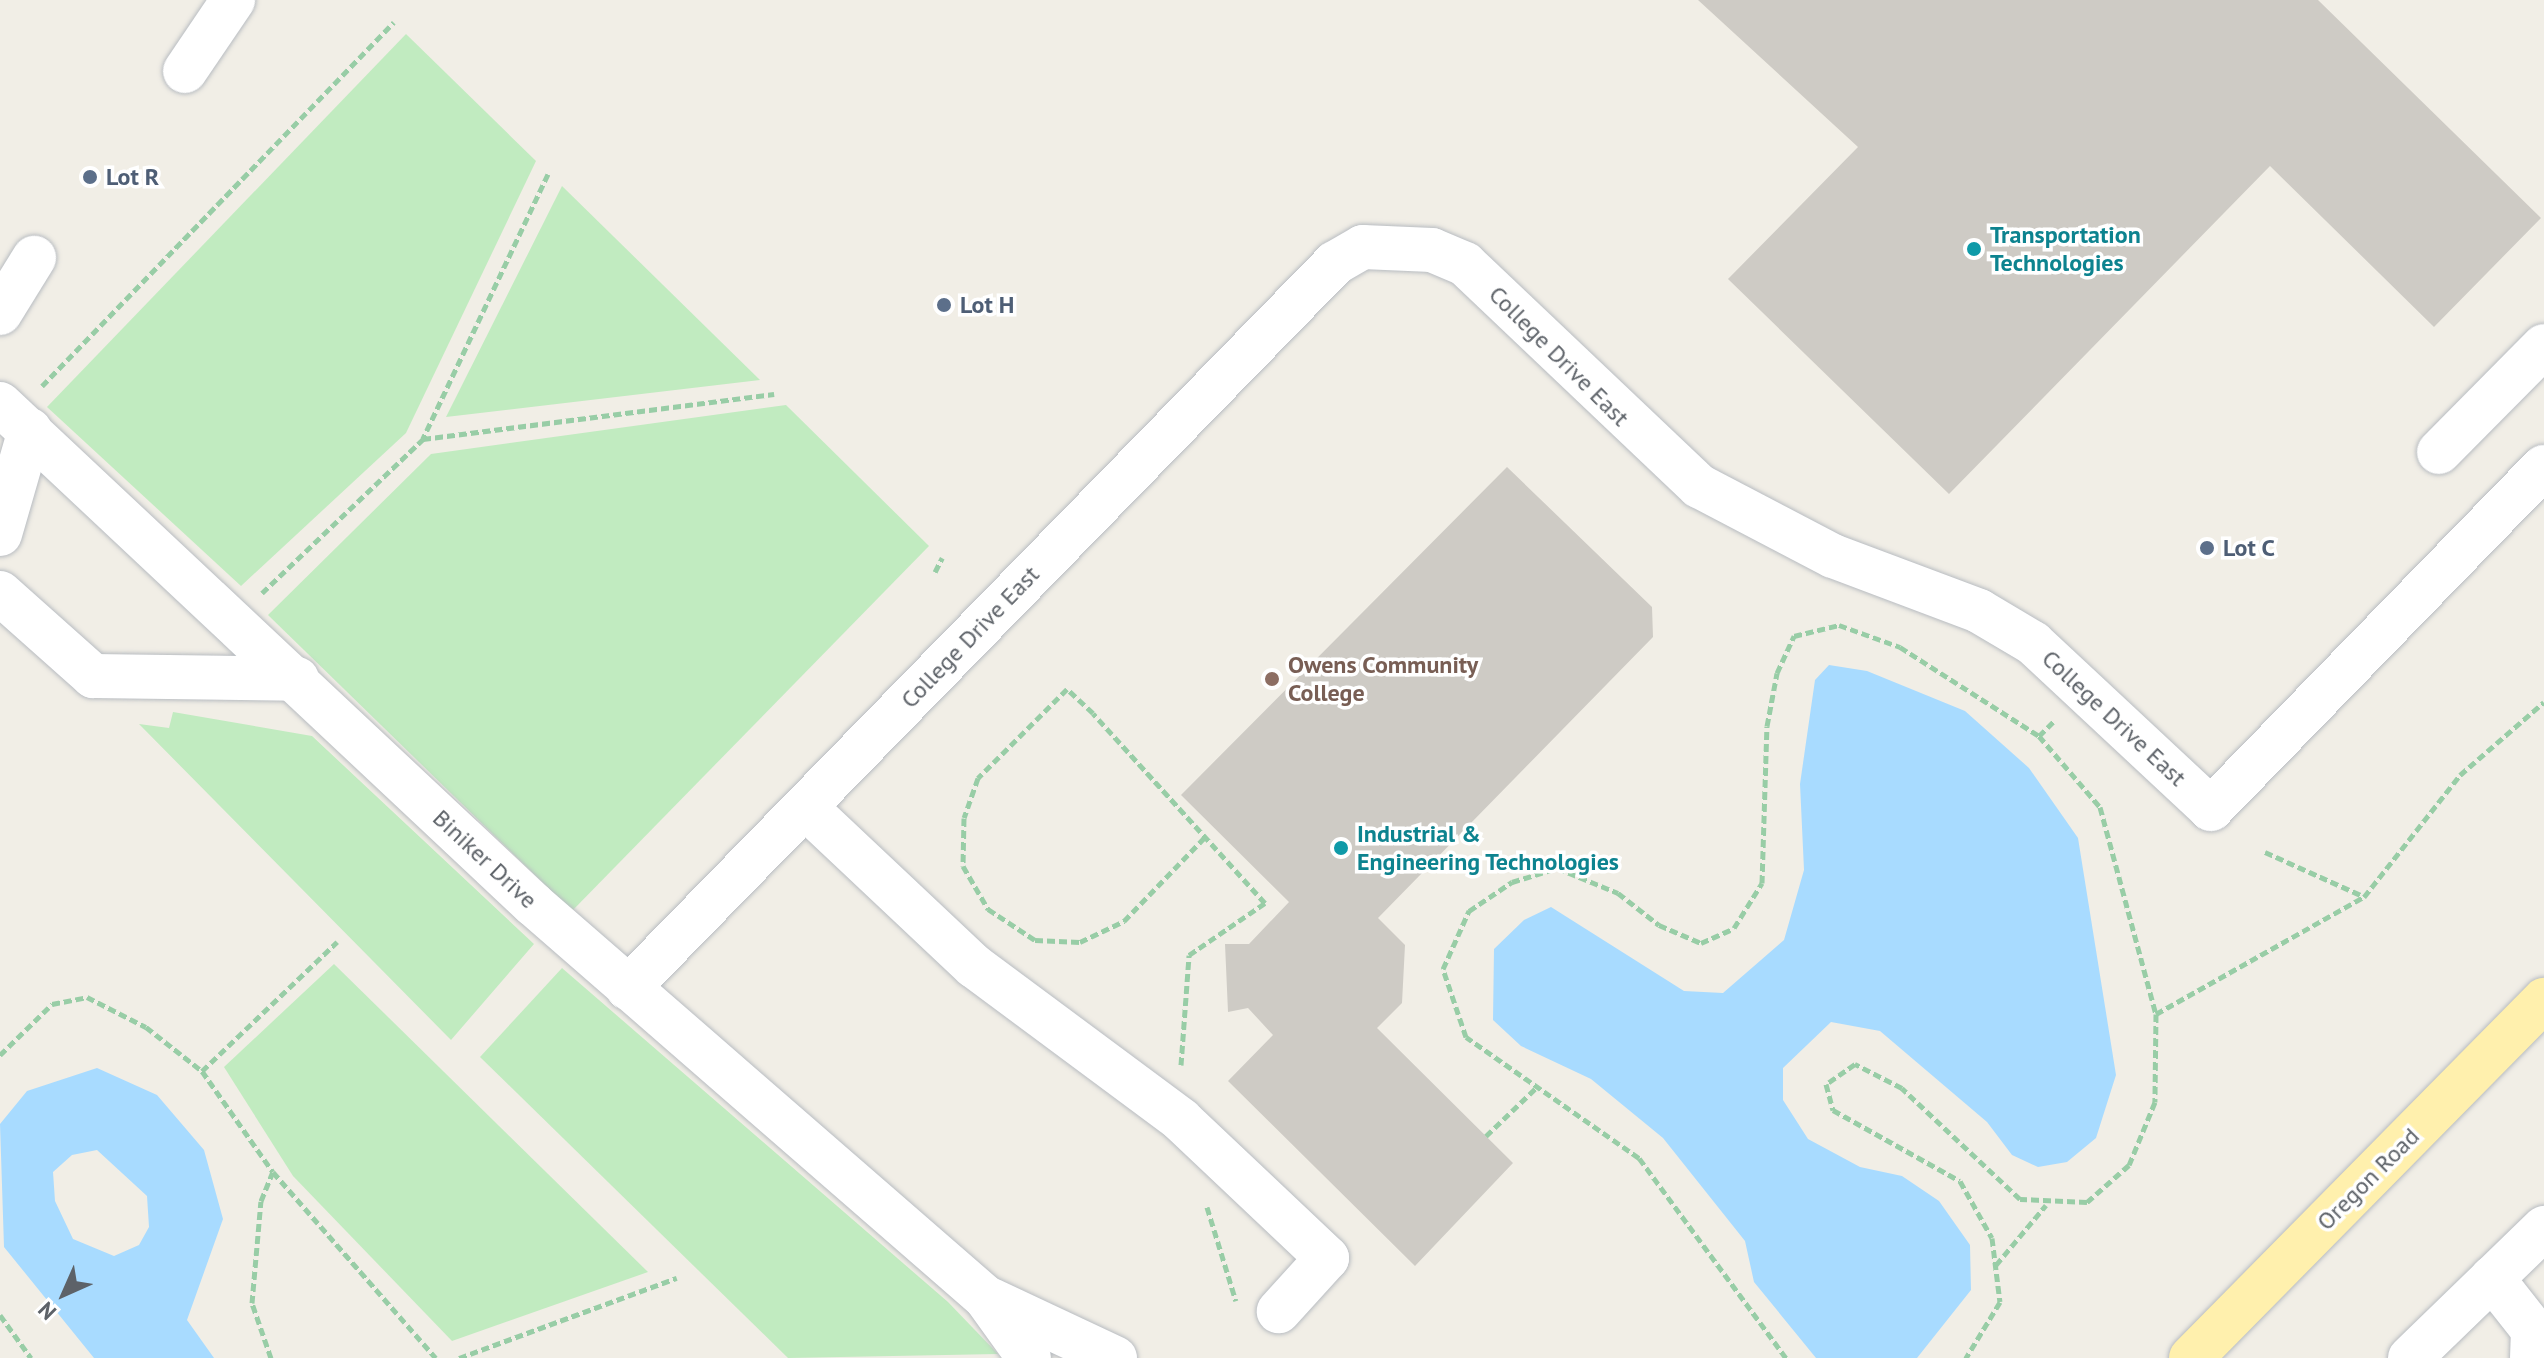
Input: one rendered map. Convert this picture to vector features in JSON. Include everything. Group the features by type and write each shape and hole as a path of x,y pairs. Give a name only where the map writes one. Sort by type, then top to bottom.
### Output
{"main road":[{"name":"Oregon Road","path":"2191,1358 2544,1000"}],"street":[{"path":"185,71 233,0"},
{"name":"College Drive East","path":"628,988 1335,263 1363,247 1432,250 1465,264 1699,486 1833,556 1979,611 2033,643 2211,809 2544,467"},
{"path":"0,313 34,258"},
{"path":"2439,452 2544,346"},
{"path":"0,534 13,415"},
{"name":"Biniker Drive","path":"13,415 628,988 985,1297 1029,1358"},
{"path":"0,593 93,676 297,679"},
{"path":"805,807 974,966 1181,1120 1327,1258 1258,1309"},
{"path":"2410,1358 2544,1228"},
{"path":"2492,1278 2533,1330 2532,1358"},
{"name":"Biniker Drive","path":"985,1297 1115,1358"}],"path":[{"path":"13,415 57,375 394,22"},
{"path":"234,619 423,439 548,174"},
{"path":"423,439 774,394"},
{"path":"935,572 942,558"},
{"path":"1786,1358 1639,1158 1466,1037 1443,969 1469,911 1512,882 1557,868 1618,893 1659,925 1701,943 1734,928 1762,883 1767,726 1777,673 1794,636 1839,625 1900,647 2039,736 2100,807 2156,1014 2155,1102 2129,1165 2087,1202 2046,1205 2020,1199 1902,1088 1855,1064 1826,1084 1833,1110 1960,1181 1992,1238 2000,1302 1966,1358"},
{"path":"1181,1120 1189,955 1265,903 1205,837 1067,689 978,778 964,818 963,866 988,909 1035,940 1080,942 1124,921 1205,837"},
{"path":"2156,1014 2364,897 2460,775 2544,702"},
{"path":"2265,852 2364,897"},
{"path":"202,1071 337,942"},
{"path":"0,1055 52,1004 87,997 146,1027 202,1071 273,1172 436,1358"},
{"path":"1486,1136 1537,1087"},
{"path":"271,1358 252,1303 261,1201 273,1172"},
{"path":"1203,1192 1258,1309"},
{"path":"1996,1265 2046,1205"},
{"path":"459,1358 677,1278"},
{"path":"0,1315 31,1358"}],"green space":[{"path":"406,34 536,161 406,433 241,586 47,407"},
{"path":"562,186 760,380 446,417"},
{"path":"786,405 929,546 572,911 268,615 431,454"},
{"path":"173,712 312,736 534,944 451,1040 139,724 169,728"},
{"path":"334,964 648,1272 452,1341 293,1176 224,1067"},
{"path":"562,968 948,1302 998,1354 788,1358 480,1057"}],"water":[{"path":"1829,665 1867,671 1965,711 2029,768 2078,838 2116,1075 2096,1138 2067,1162 2038,1167 2012,1155 1987,1122 1880,1031 1831,1022 1783,1068 1783,1100 1808,1139 1860,1167 1902,1176 1939,1201 1970,1245 1971,1290 1917,1358 1816,1358 1754,1282 1745,1241 1663,1138 1591,1079 1521,1046 1493,1020 1494,949 1524,920 1551,907 1684,991 1723,993 1784,940 1804,870 1800,784 1815,680"},
{"path":"97,1068 157,1095 204,1150 223,1219 187,1320 214,1358 94,1358 4,1247 0,1124 27,1091","holes":["97,1150 147,1196 149,1227 139,1245 114,1256 73,1239 55,1201 53,1172 72,1155"]}],"building":[{"name":"Transportation Technologies","path":"1698,0 2318,0 2541,218 2434,327 2270,166 1949,494 1728,279 1858,147"},
{"name":"Industrial & Engineering Technologies","path":"1507,467 1652,607 1653,637 1378,918 1405,945 1402,1003 1377,1028 1513,1163 1415,1266 1228,1081 1273,1035 1248,1008 1228,1012 1225,944 1249,944 1289,902 1181,795"}],"place":[{"name":"Lot R","path":"90,177"},
{"name":"Transportation Technologies","path":"1974,249"},
{"name":"Lot H","path":"944,305"},
{"name":"Lot C","path":"2207,548"},
{"name":"Owens Community College","path":"1272,679"},
{"name":"Industrial & Engineering Technologies","path":"1341,848"}]}
